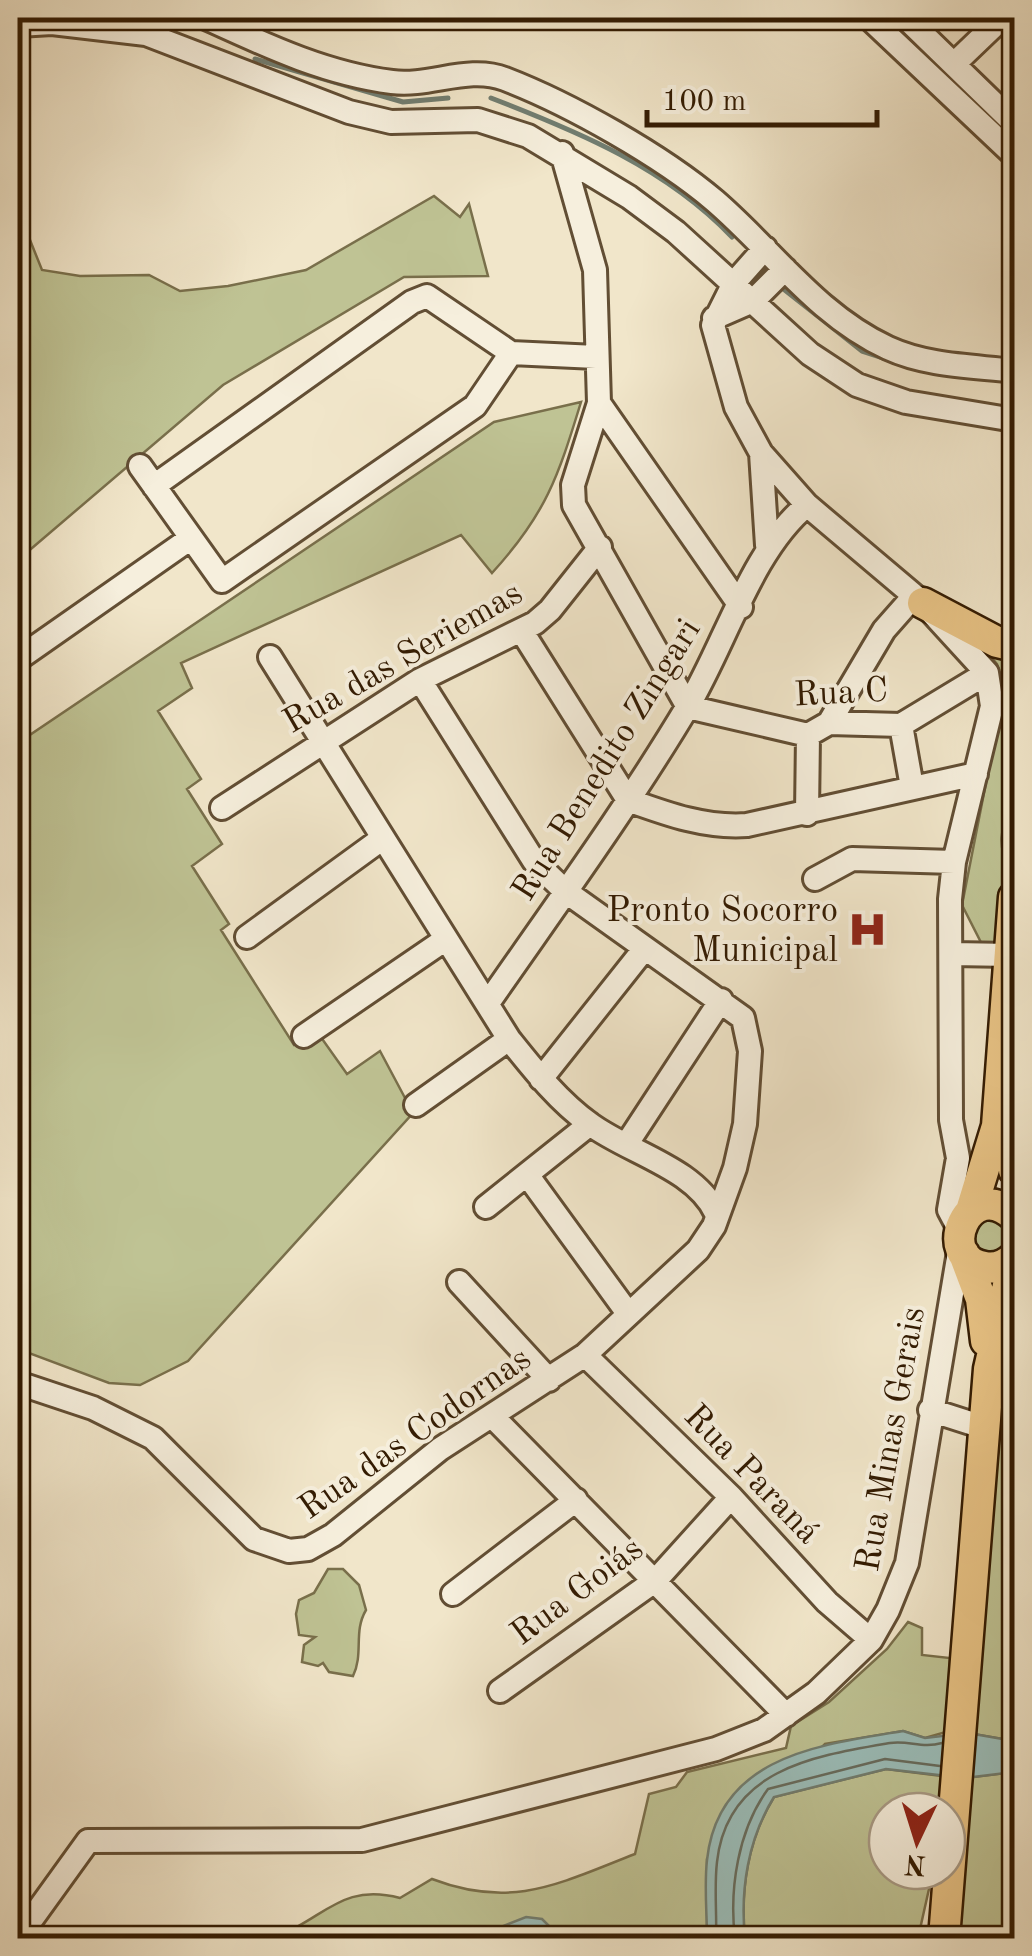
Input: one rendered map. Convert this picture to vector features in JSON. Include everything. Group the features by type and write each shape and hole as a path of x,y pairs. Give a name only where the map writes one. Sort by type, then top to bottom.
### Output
{"main road":[{"path":"918,599 997,642 1014,646"},
{"path":"989,1369 980,1299 964,1235 997,1126 1005,955 1014,897"},
{"path":"1014,1144 1014,1170"},
{"path":"964,1235 992,1204 1014,1216"},
{"path":"964,1235 990,1268 1014,1258"},
{"path":"944,1938 989,1369 1014,1258"}],"street":[{"path":"206,18 246,26 293,57 393,82 426,83 480,74 502,78 682,175 848,326 891,350 932,362 1014,371"},
{"path":"872,18 1014,155"},
{"path":"906,18 1014,123"},
{"path":"954,64 1002,18"},
{"path":"18,25 52,23 146,34 349,112 391,122 478,120 562,153 676,232 723,301"},
{"path":"241,72 246,26"},
{"path":"562,153 595,270 599,403 572,494 688,707"},
{"path":"765,248 723,301 719,353 736,407 760,453 808,504 918,599 987,672"},
{"path":"723,301 753,301 785,269"},
{"path":"154,486 412,302 427,296 511,353 596,357"},
{"path":"723,301 753,301 810,354 857,385 906,402 1014,420"},
{"path":"140,466 222,581 475,406 511,353"},
{"path":"599,403 740,606"},
{"path":"760,453 767,545"},
{"path":"767,545 808,504"},
{"path":"18,658 191,538"},
{"name":"Rua Benedito Zingari","path":"488,1004 688,707 767,545"},
{"name":"Rua das Seriemas","path":"222,808 420,680 521,630 550,610 600,546"},
{"path":"807,814 818,729 884,630 918,599"},
{"path":"521,630 628,800 718,827 807,814 976,774"},
{"path":"270,657 509,1039 542,1079 590,1124 699,1189 716,1213"},
{"name":"Rua C","path":"688,707 818,729 901,725 987,672"},
{"name":"Rua Minas Gerais","path":"18,1938 88,1841 362,1840 716,1749 786,1715 833,1679 871,1640 907,1563 930,1410 964,1235 949,1210 958,1158 951,1120 954,862 994,698 987,672"},
{"path":"420,680 534,861 565,890 721,1000 626,1145"},
{"path":"901,725 912,787"},
{"path":"246,937 383,838"},
{"path":"814,879 852,858 954,862"},
{"path":"304,1036 446,939"},
{"path":"542,1079 645,948"},
{"path":"952,954 1005,955"},
{"path":"952,985 1005,955"},
{"name":"Rua das Codornas","path":"18,1383 92,1408 152,1438 254,1538 290,1551 308,1548 332,1535 440,1449 493,1418 584,1355 698,1250 738,1153 750,1051 743,1018 721,1000"},
{"path":"416,1106 509,1039"},
{"path":"486,1207 590,1124"},
{"path":"528,1176 628,1312"},
{"path":"459,1282 549,1380"},
{"name":"Rua Paraná","path":"584,1355 731,1496 827,1602 871,1640"},
{"path":"930,1410 986,1428"},
{"path":"493,1418 786,1715"},
{"name":"Rua Goiás","path":"500,1691 656,1580 731,1496"},
{"path":"454,1594 576,1500"}],"green space":[{"path":"434,196 460,217 469,204 488,276 404,277 223,385 18,560 18,210 42,270 80,276 149,275 180,291 306,270"},
{"path":"581,402 548,494 525,532 492,573 461,535 181,663 192,688 158,711 201,779 187,789 222,844 192,866 229,924 221,930 294,1045 318,1033 347,1074 380,1051 413,1113 188,1361 140,1385 109,1383 18,1349 18,743 494,422"},
{"path":"986,651 1014,664 1017,746 1014,791 1002,836 1008,867 995,1025 992,964 962,905 1004,691 997,664"},
{"path":"992,1219 1005,1224 1010,1237 1005,1250 992,1255 979,1250 974,1237 979,1224"},
{"path":"1014,1303 1014,1741 968,1733"},
{"path":"328,1569 343,1569 359,1585 366,1610 353,1676 329,1672 323,1663 318,1666 302,1662 304,1645 315,1637 299,1635 299,1600 314,1593"},
{"path":"908,1622 922,1628 922,1655 950,1658 946,1732 925,1738 903,1731 825,1744 707,1859 707,1938 577,1938 569,1932 498,1927 487,1938 271,1938 346,1899 362,1895 400,1898 432,1879 487,1892 536,1889 635,1854 649,1794 676,1787 687,1772 786,1748 791,1726 829,1702 887,1649"},
{"path":"886,1769 942,1776 941,1791 867,1791 867,1891 929,1891 918,1938 745,1938 748,1865 758,1830 774,1797"},
{"path":"1014,1772 1014,1938 954,1938 957,1891 967,1891 965,1778"}],"water":[{"path":"903,1731 925,1738 968,1733 1014,1741 1014,1772 965,1778 886,1769 774,1797 758,1830 748,1865 745,1938 707,1938 707,1860 715,1825 730,1798 752,1777 778,1762 838,1742"},
{"path":"526,1917 542,1919 553,1930 569,1932 577,1938 487,1938 498,1928"}],"waterway":[{"path":"122,18 143,23"},
{"path":"255,59 403,102 448,98"},
{"path":"491,98 620,154 679,191 732,237"},
{"path":"781,287 862,351 908,366"}],"place":[{"name":"Pronto Socorro Municipal","path":"868,929"}]}
